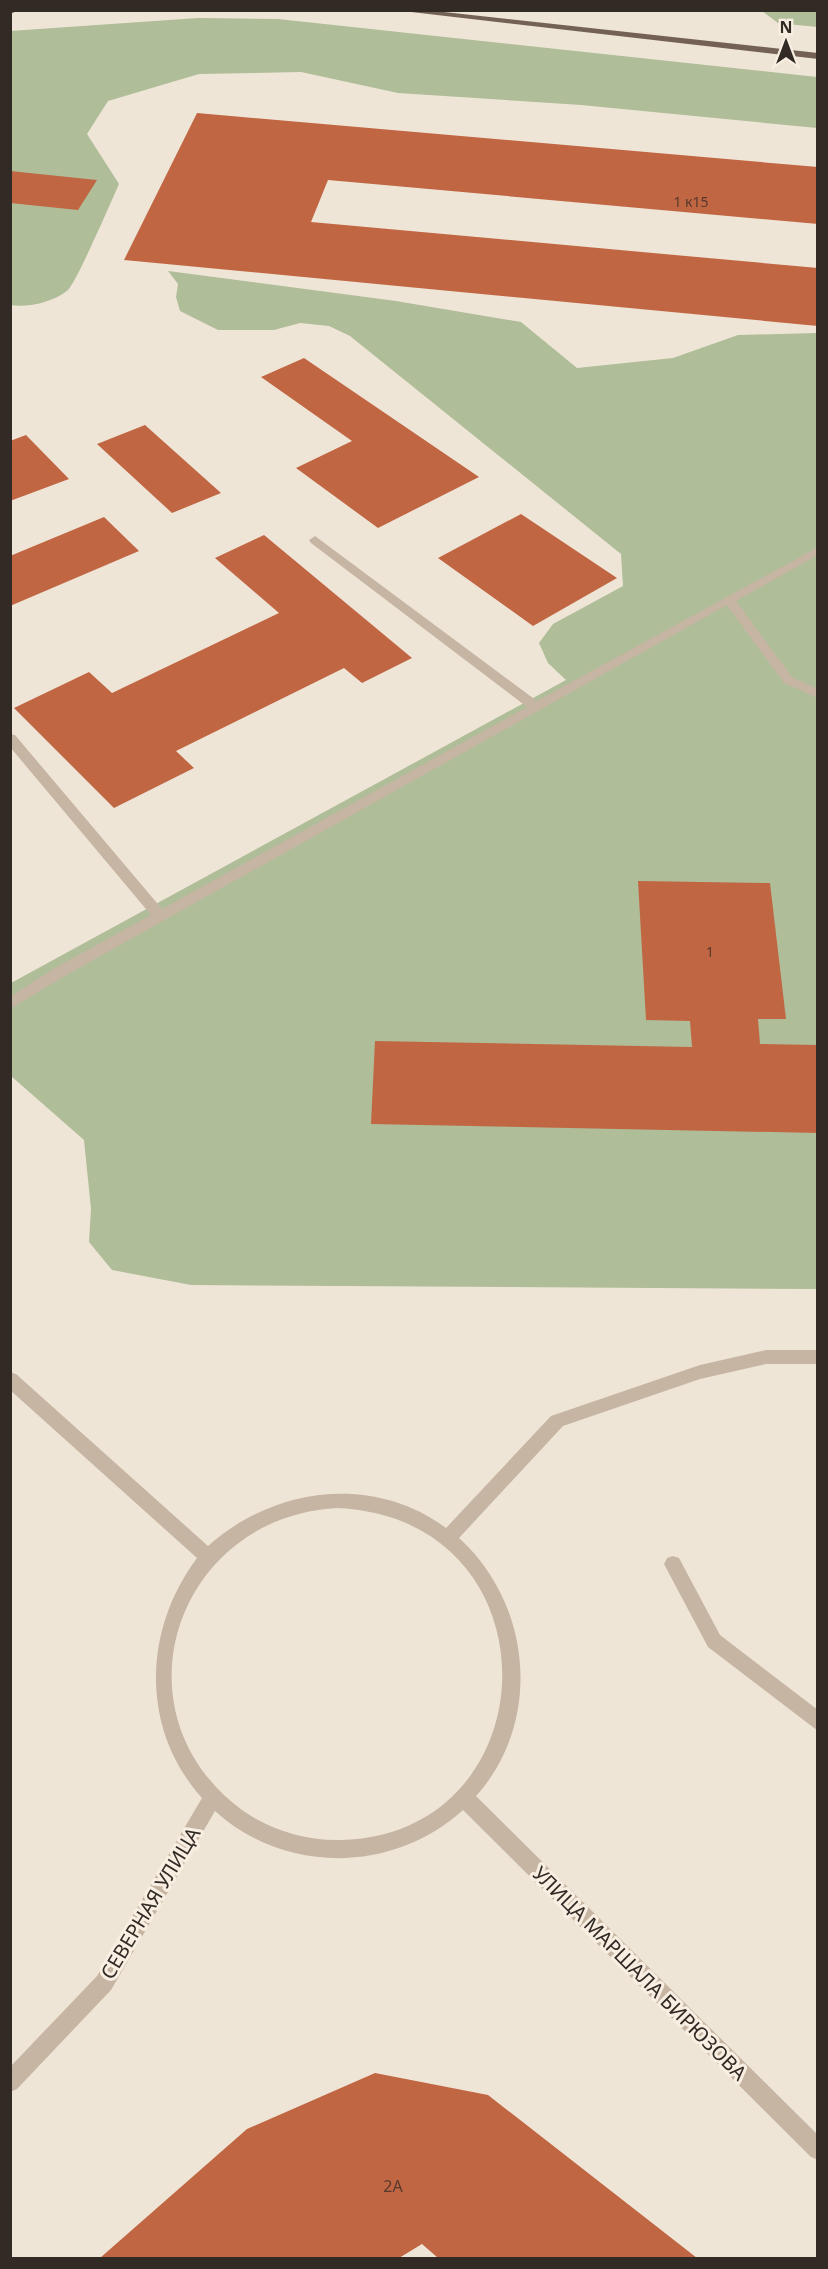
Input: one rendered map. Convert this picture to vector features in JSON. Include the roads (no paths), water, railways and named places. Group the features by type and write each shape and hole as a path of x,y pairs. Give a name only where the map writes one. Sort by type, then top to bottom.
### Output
{"main road":[{"path":"10,11 16,10"},
{"path":"399,10 818,56"}],"street":[{"path":"315,540 536,707"},
{"path":"10,1005 58,973 818,550"},
{"path":"729,600 788,680 818,694"},
{"path":"10,738 160,916"},
{"path":"448,1538 557,1421 700,1372 766,1357 818,1357"},
{"path":"10,1379 209,1558"},
{"path":"352,1504 403,1514 448,1538 484,1571 508,1612 518,1660 515,1709 495,1756 463,1797 417,1827 364,1844 308,1845 256,1829 211,1800 177,1756 159,1705 160,1651 177,1601 209,1558 251,1527 300,1509 352,1504"},
{"path":"673,1564 714,1641 818,1722"},
{"name":"УЛИЦА МАРШАЛА БИРЮЗОВА","path":"463,1797 818,2150"},
{"name":"СЕВЕРНАЯ УЛИЦА","path":"10,2082 104,1983 211,1800"}]}
